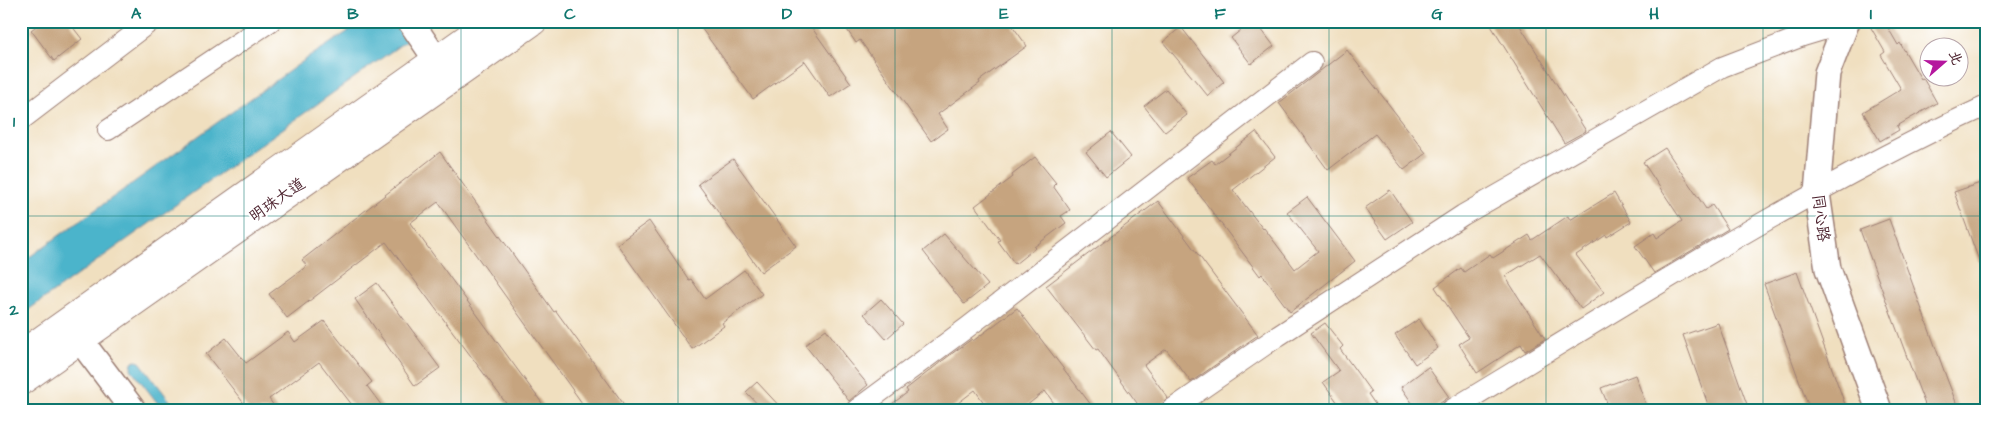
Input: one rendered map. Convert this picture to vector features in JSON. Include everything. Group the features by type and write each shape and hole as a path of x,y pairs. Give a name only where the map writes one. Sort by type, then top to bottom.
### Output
{"main road":[{"name":"明珠大道","path":"21,381 73,331 492,21"},
{"name":"明珠大道","path":"438,61 533,21"},
{"name":"明珠大道","path":"21,355 73,331"}],"street":[{"path":"21,120 151,21"},
{"path":"108,130 272,21"},
{"path":"410,21 438,61"},
{"path":"1171,410 1278,336 1463,215 1722,67 1803,36 1847,22"},
{"name":"同心路","path":"1847,22 1827,73 1817,193 1828,269 1879,410"},
{"path":"856,410 968,327 1312,62"},
{"path":"1451,410 1769,218 1929,132 1986,106"},
{"path":"73,331 133,410"}],"water":[{"path":"364,21 434,21 21,315 21,263 306,59"},
{"path":"132,362 140,362 177,410 163,410 131,369"}],"building":[{"path":"43,21 68,21 82,39 54,61 31,30"},
{"path":"696,21 807,21 851,83 830,97 805,61 753,99"},
{"path":"841,21 1009,21 1027,46 938,114 948,129 931,141 860,40 856,43"},
{"path":"1252,21 1255,21 1274,46 1251,64 1231,38"},
{"path":"1488,21 1517,21 1586,131 1564,143"},
{"path":"1877,21 1884,21 1898,45 1900,43 1920,77 1920,88 1929,88 1937,103 1897,126 1899,130 1880,141 1863,112 1901,89 1881,55 1885,52 1870,26"},
{"path":"1181,27 1224,82 1208,96 1163,42"},
{"path":"1347,50 1426,153 1404,170 1375,134 1328,170 1279,103"},
{"path":"1166,89 1187,115 1165,132 1144,106"},
{"path":"1111,132 1131,157 1106,177 1086,152"},
{"path":"1256,132 1275,157 1233,190 1295,269 1318,251 1287,212 1307,197 1355,261 1290,312 1262,274 1260,276 1187,178 1212,160 1215,164"},
{"path":"1665,148 1706,209 1712,205 1728,229 1654,273 1635,246 1654,233 1657,238 1682,221 1643,162"},
{"path":"440,152 554,312 556,311 628,410 587,410 438,202 410,223 547,410 511,410 386,242 287,318 269,294 307,266 302,260"},
{"path":"1035,157 1056,183 1053,186 1070,210 1061,216 1066,223 1015,264 975,206 1013,177 1012,175"},
{"path":"733,159 796,246 761,272 698,184"},
{"path":"1986,181 1986,273 1984,274 1954,192"},
{"path":"1390,190 1412,222 1387,239 1365,208"},
{"path":"1614,193 1631,222 1607,237 1606,235 1576,255 1604,292 1581,309 1540,254 1505,276 1545,339 1525,351 1521,344 1477,373 1459,344 1469,338 1435,287 1461,268 1464,272 1490,254 1493,258 1529,235 1532,240 1568,216 1570,220"},
{"path":"1158,201 1258,335 1191,382 1166,349 1144,365 1168,398 1159,410 1142,410 1098,349 1096,350 1046,286"},
{"path":"1889,219 1959,410 1927,410 1860,230"},
{"path":"649,221 689,280 691,279 705,299 744,270 762,294 722,323 724,326 692,349 617,244"},
{"path":"944,234 988,285 964,304 923,251"},
{"path":"1797,272 1847,410 1810,410 1764,284"},
{"path":"377,283 440,368 415,386 355,299"},
{"path":"881,299 903,324 886,339 864,314"},
{"path":"1017,308 1095,410 1059,410 1045,391 1021,410 989,410 975,390 949,410 884,410 908,392 906,389 950,355 972,339 973,341"},
{"path":"1419,319 1438,348 1415,364 1395,335"},
{"path":"324,321 372,382 367,386 385,410 356,410 319,362 269,399 277,410 249,410 206,354 226,338 246,363 288,332 295,342"},
{"path":"1325,323 1343,346 1340,349 1371,392 1368,394 1379,410 1343,410 1323,382 1339,371 1311,333"},
{"path":"1718,323 1749,410 1710,410 1683,335"},
{"path":"826,329 844,356 868,385 849,401 805,345"},
{"path":"1428,367 1449,397 1430,410 1417,410 1401,387"},
{"path":"1635,375 1648,410 1610,410 1601,388"},
{"path":"757,382 783,410 763,410 746,392"}]}
